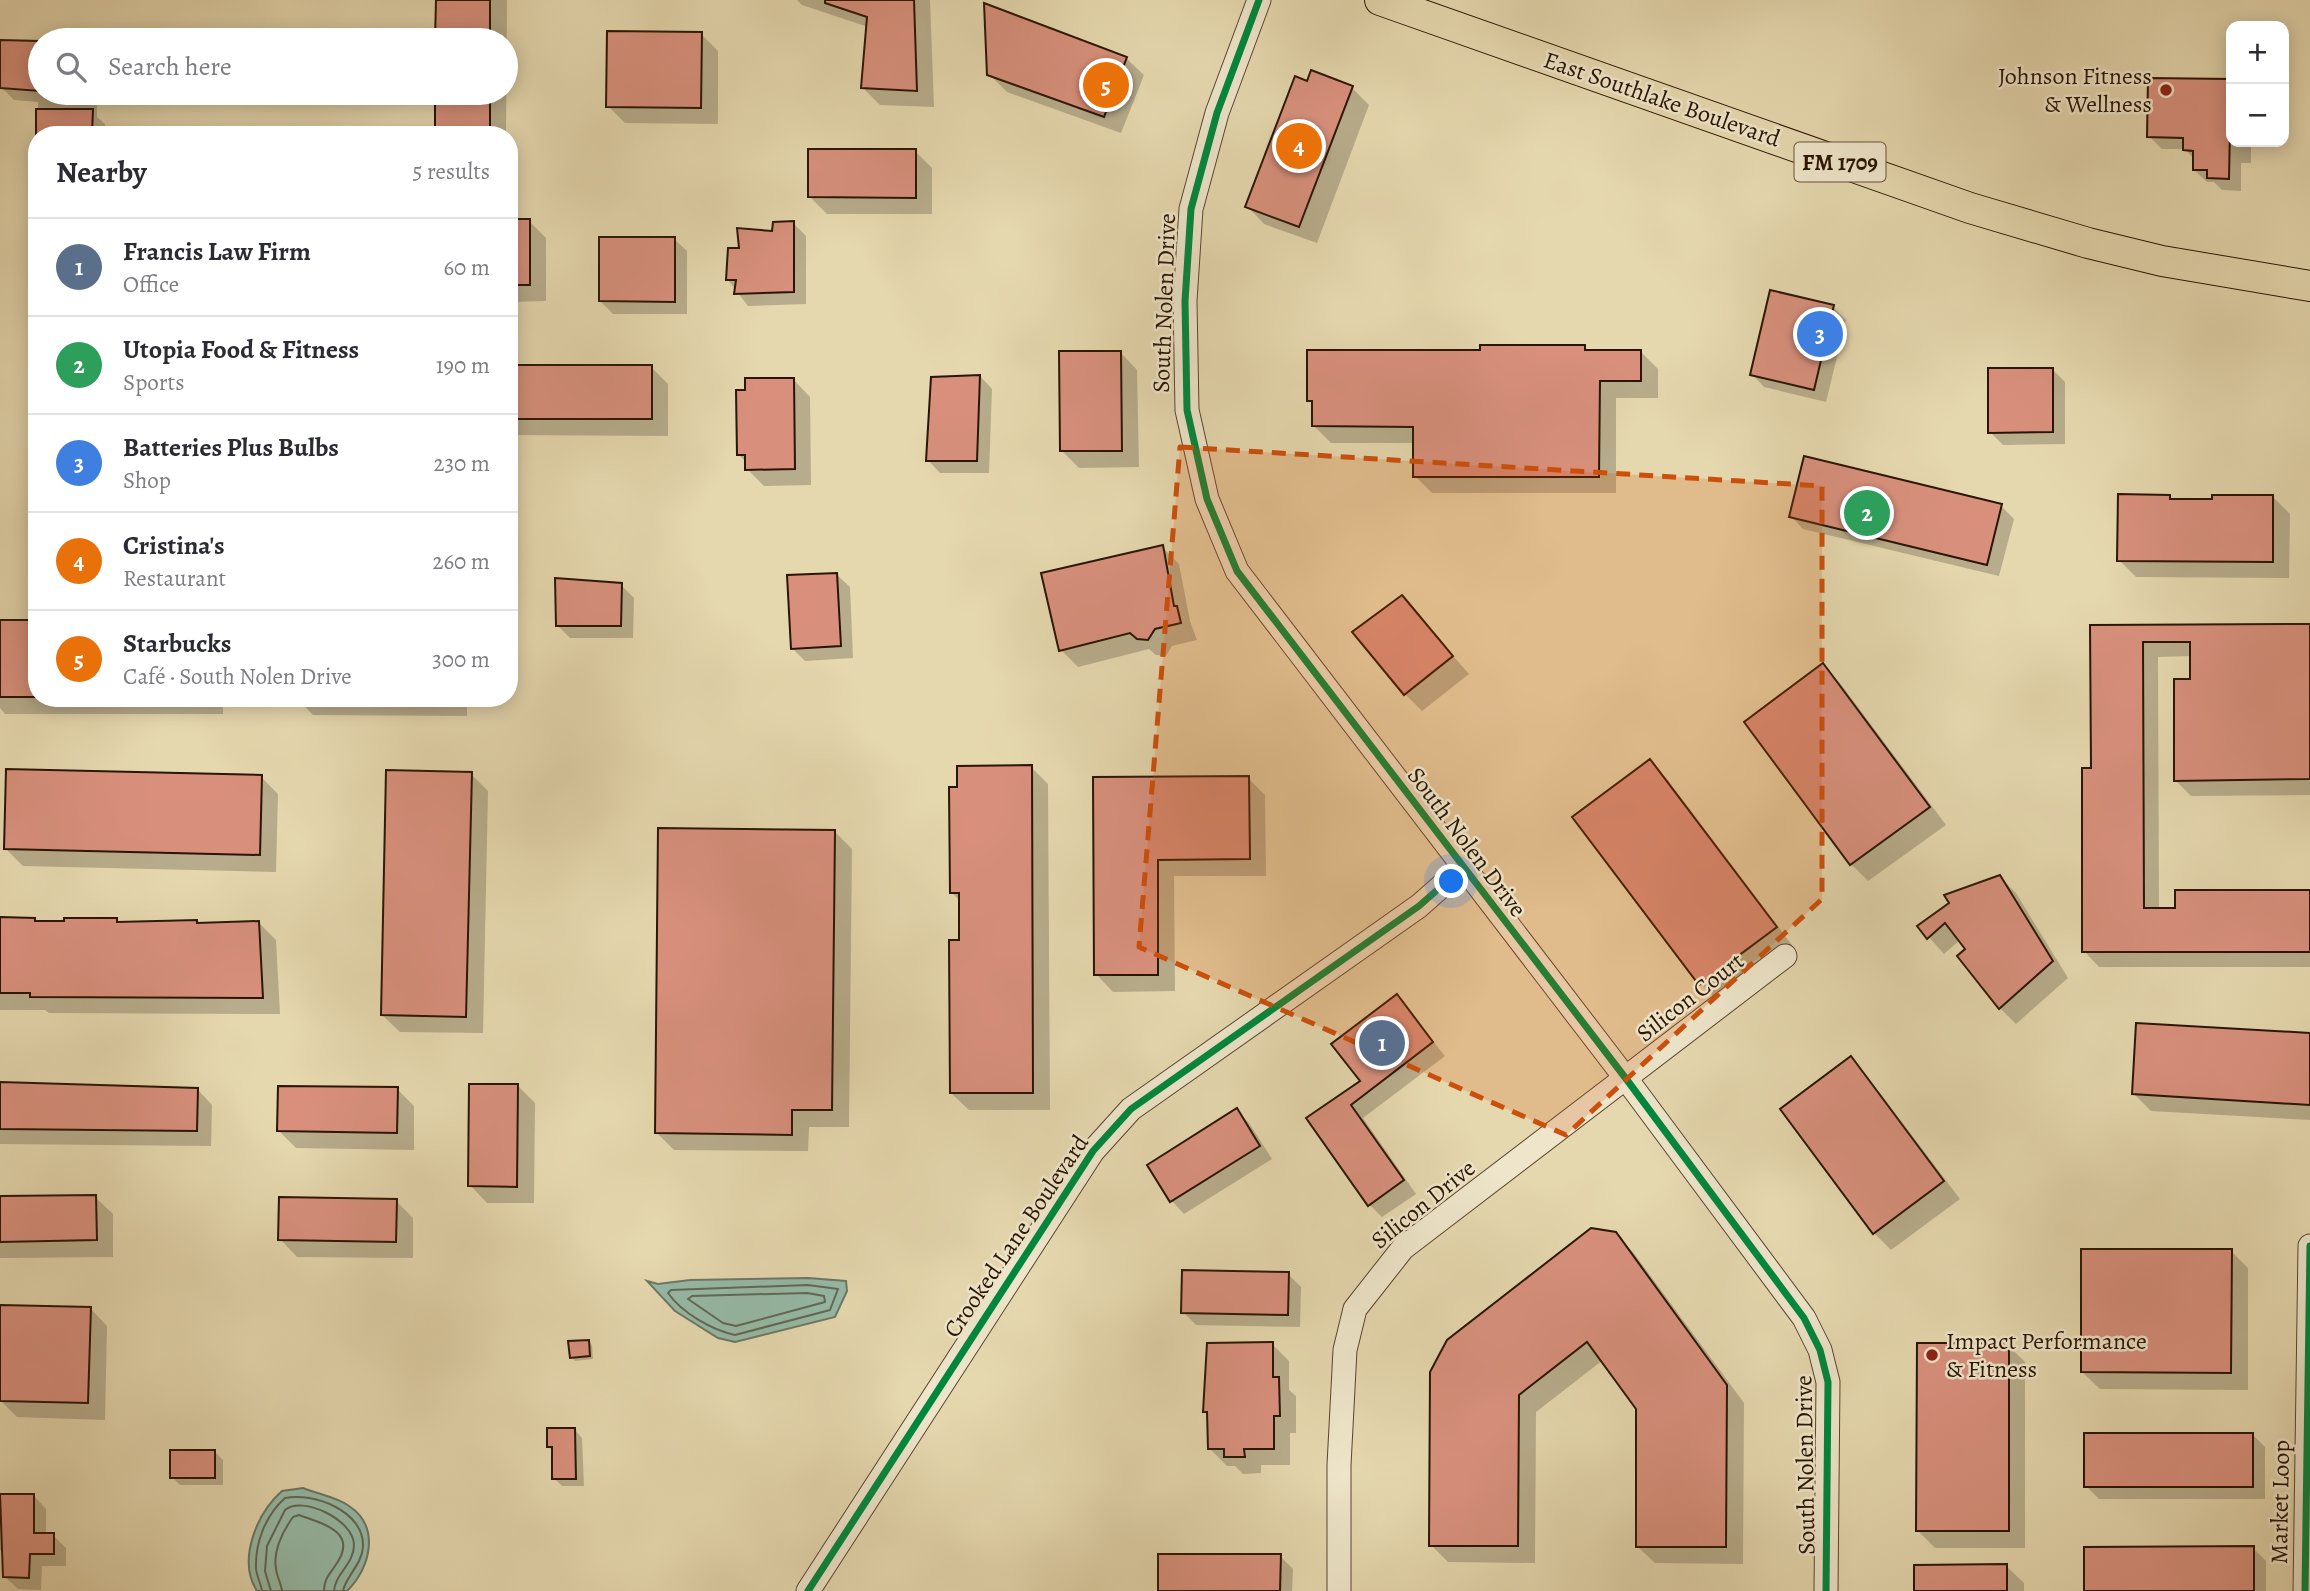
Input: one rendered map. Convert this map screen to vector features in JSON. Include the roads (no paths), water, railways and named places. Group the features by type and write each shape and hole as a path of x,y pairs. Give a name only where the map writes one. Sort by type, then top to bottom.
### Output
{"main road":[{"name":"East Southlake Boulevard","path":"1380,0 1970,208 2088,243 2174,263 2310,286"}],"street":[{"name":"South Nolen Drive","path":"1259,0 1217,113 1191,209 1185,302 1187,410 1207,499 1237,571 1627,1080 1804,1318 1820,1350 1828,1382 1826,1591"},
{"name":"Crooked Lane Boulevard","path":"808,1591 1093,1151 1131,1109 1400,920 1462,868"},
{"name":"Silicon Court","path":"1627,1080 1785,956"},
{"name":"Silicon Drive","path":"1339,1591 1339,1465 1345,1350 1355,1308 1403,1248 1627,1080"},
{"name":"Market Loop","path":"2305,1591 2310,1246"}],"water":[{"path":"808,1278 846,1281 847,1291 835,1317 735,1342 718,1338 675,1311 647,1281 658,1284 690,1280"},
{"path":"303,1488 339,1500 359,1515 365,1525 369,1548 362,1571 347,1591 257,1591 251,1579 249,1565 258,1524 282,1491"}],"place":[{"name":"Starbucks","path":"1106,85"},
{"name":"Johnson Fitness & Wellness","path":"2166,90"},
{"name":"Cristina's","path":"1299,146"},
{"name":"Batteries Plus Bulbs","path":"1820,334"},
{"name":"Utopia Food & Fitness","path":"1867,513"},
{"name":"Francis Law Firm","path":"1382,1043"},
{"name":"Impact Performance & Fitness","path":"1932,1355"}]}
